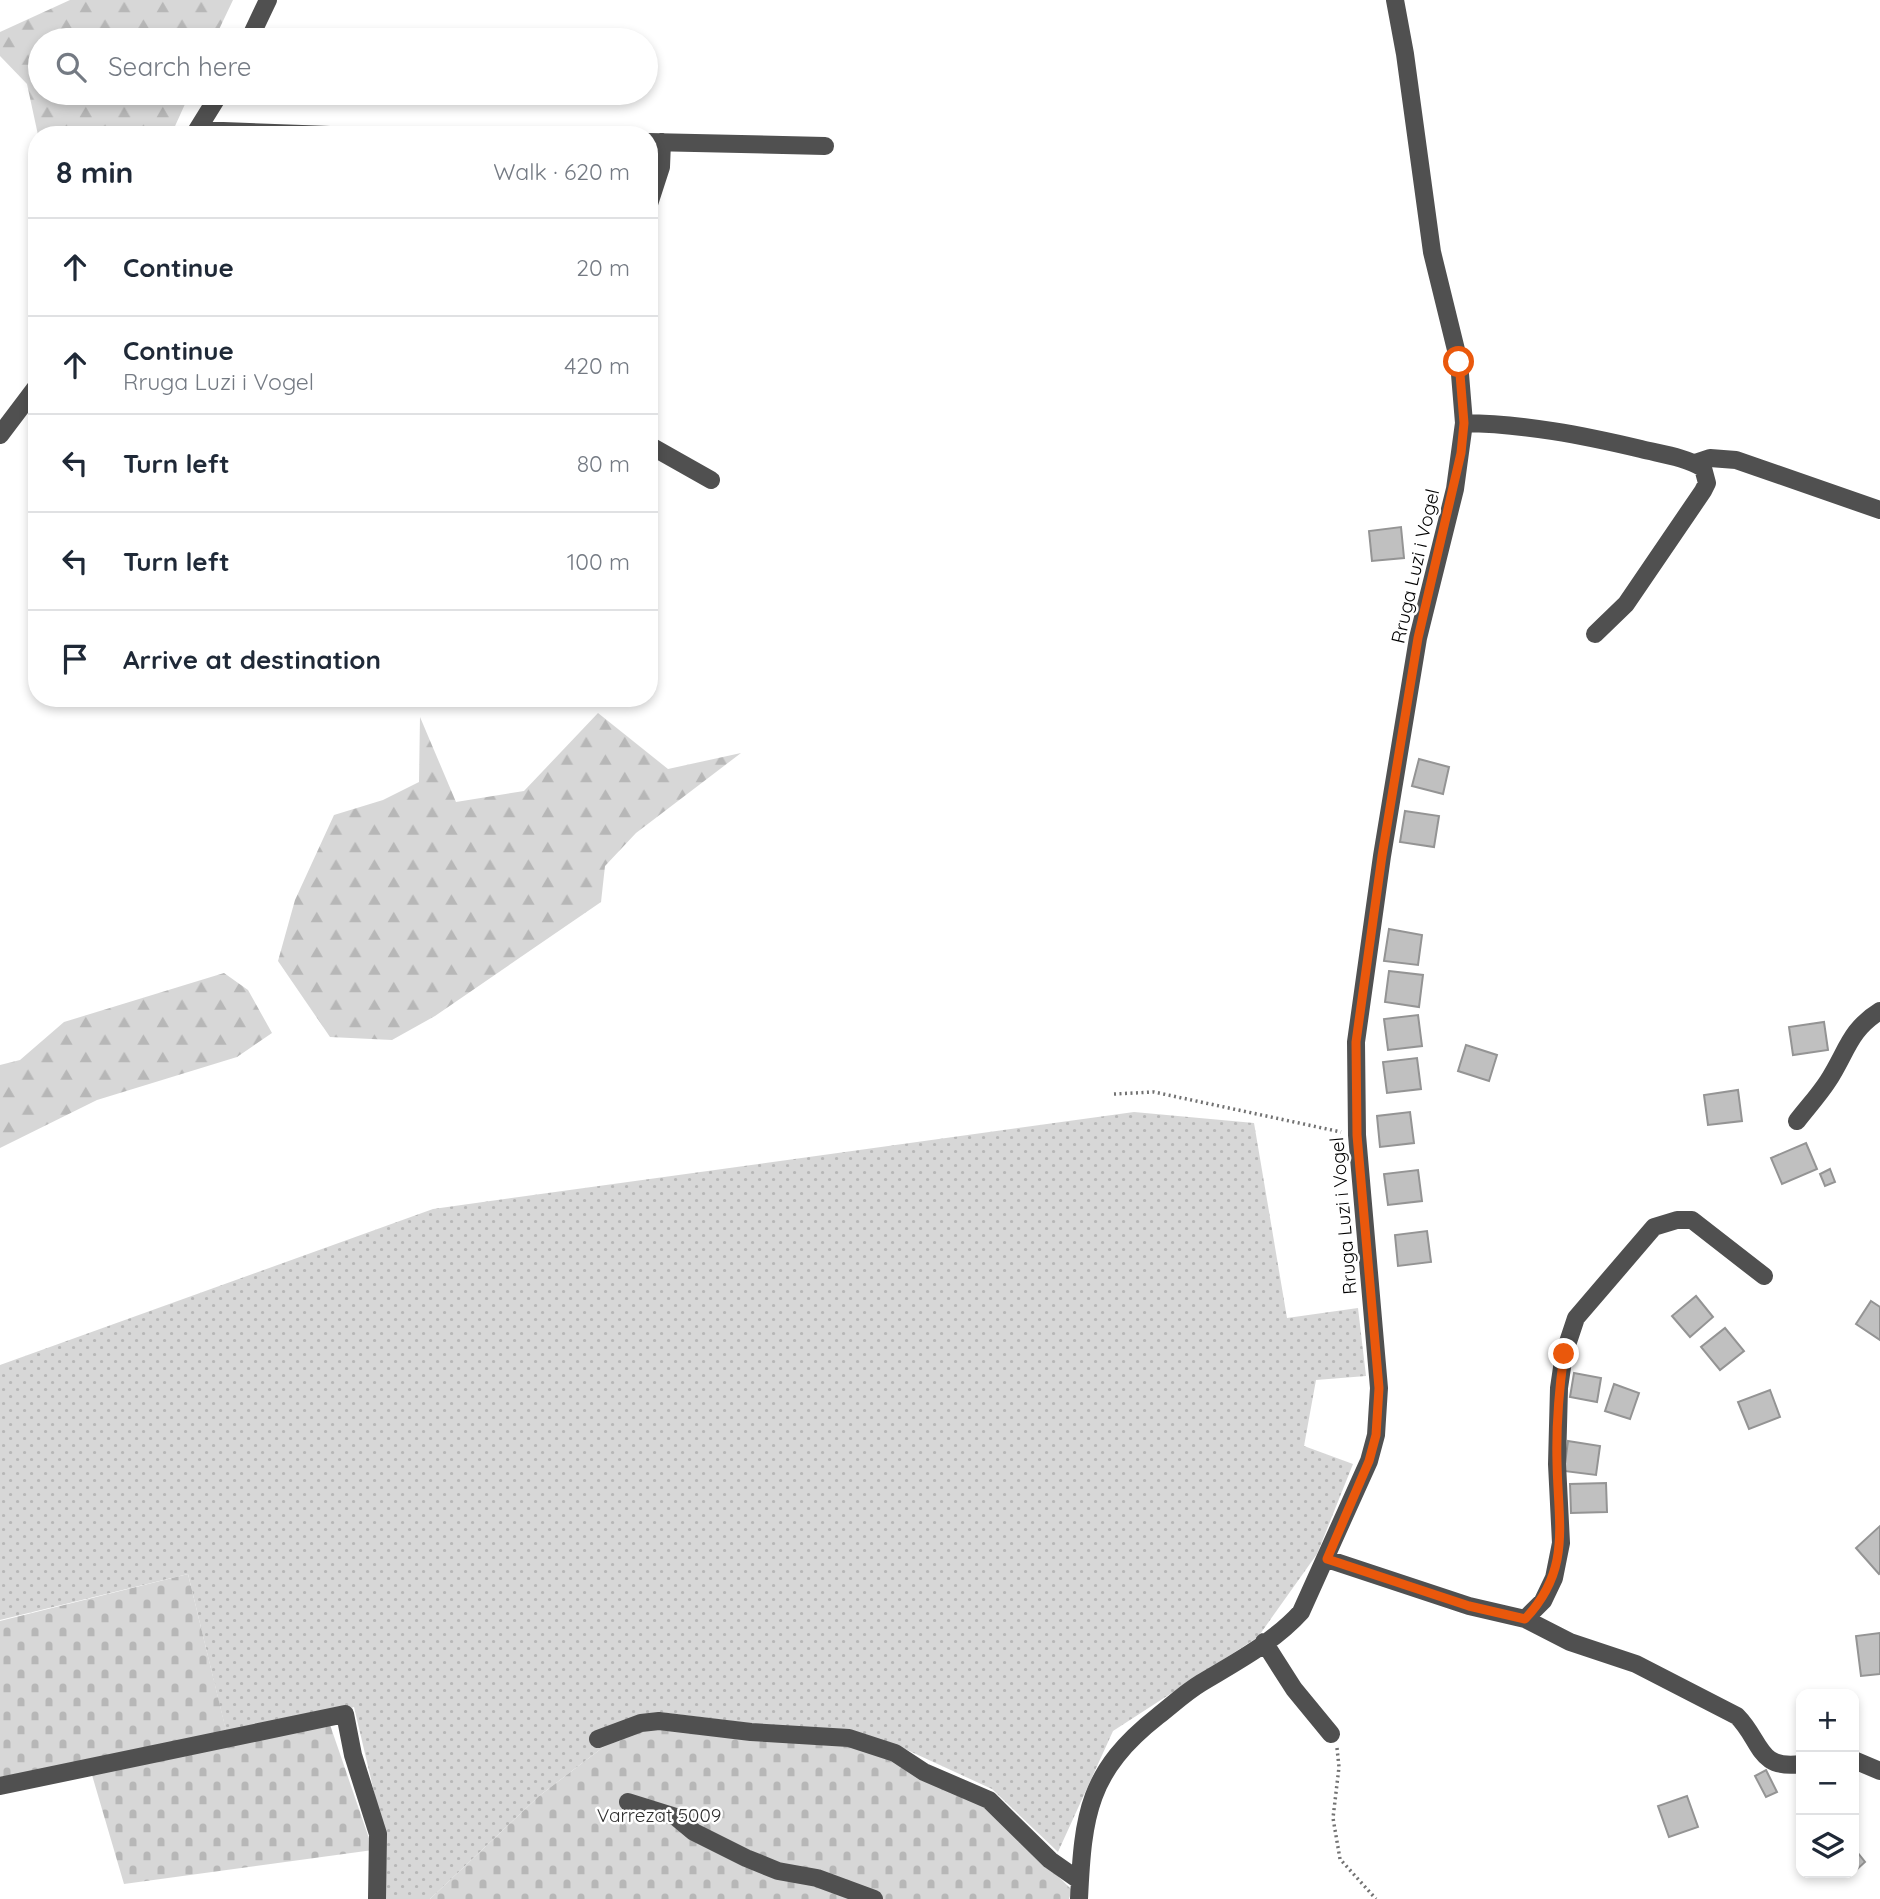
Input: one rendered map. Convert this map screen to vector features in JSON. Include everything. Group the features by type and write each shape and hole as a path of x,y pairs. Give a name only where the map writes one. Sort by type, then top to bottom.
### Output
{"street":[{"path":"255,28 268,0"},
{"name":"Rruga Luzi i Vogel","path":"1080,1890 1084,1830 1093,1796 1115,1754 1197,1685 1286,1628 1301,1612 1369,1461 1379,1413 1357,1135 1356,1042 1382,856 1418,638 1455,489 1464,423 1459,362 1432,252 1395,0"},
{"path":"200,126 213,105"},
{"path":"658,142 825,146"},
{"path":"658,152 661,167 658,176"},
{"path":"0,435 28,398"},
{"path":"1464,423 1566,432 1695,463 1710,458 1736,460 1880,510"},
{"path":"658,450 711,480"},
{"path":"1595,634 1626,604 1703,491 1706,475 1695,463"},
{"path":"1797,1121 1826,1084 1843,1056 1850,1036 1864,1020 1880,1011"},
{"path":"1525,1619 1543,1601 1555,1578 1561,1543 1558,1409 1564,1354 1576,1318 1654,1227 1677,1220 1692,1220 1764,1276"},
{"path":"1327,1559 1469,1606 1525,1619 1570,1642 1636,1664 1737,1716 1750,1729 1760,1753 1769,1761 1779,1765 1796,1764"},
{"path":"1265,1642 1294,1689 1331,1734"},
{"path":"0,1786 345,1714 353,1755 378,1834 377,1899"},
{"path":"598,1739 641,1723 659,1721 751,1732 849,1738 895,1753 923,1772 989,1800 1080,1890"},
{"path":"1859,1762 1880,1772"},
{"path":"628,1802 676,1817 705,1838 767,1866 817,1878 874,1899"}],"path":[{"path":"1114,1094 1154,1092 1357,1135"},
{"path":"1331,1734 1339,1753 1334,1818 1340,1859 1376,1899"}],"green space":[{"path":"70,0 233,0 220,28 28,28 28,89 27,84 0,56 0,32"},
{"path":"32,105 185,105 175,126 36,126"},
{"path":"598,713 668,769 741,753 636,833 605,866 601,902 435,1016 392,1040 330,1037 278,961 295,900 334,815 383,800 419,782 420,717 456,802 524,791"},
{"path":"224,973 248,990 272,1033 237,1057 97,1100 0,1148 0,1065 20,1060 64,1022"},
{"path":"1134,1112 1254,1123 1287,1318 1358,1308 1366,1376 1316,1380 1304,1446 1353,1464 1317,1554 1258,1637 1113,1731 1058,1852 992,1789 905,1749 789,1728 659,1712 610,1742 539,1796 430,1899 385,1899 383,1830 354,1707 327,1716 226,1731 188,1574 0,1620 0,1365 433,1209"},
{"path":"188,1574 226,1730 327,1716 373,1850 124,1884 92,1775 0,1793 0,1621"},
{"name":"Varrezat 5009","path":"651,1729 847,1745 889,1757 993,1812 1072,1890 1069,1899 430,1899 539,1796 610,1742"}],"building":[{"path":"1401,527 1404,558 1372,561 1369,531"},
{"path":"1419,759 1449,767 1443,794 1412,786"},
{"path":"1405,811 1439,816 1434,847 1400,842"},
{"path":"1389,929 1422,935 1418,965 1384,961"},
{"path":"1389,971 1423,975 1419,1007 1385,1002"},
{"path":"1418,1015 1422,1046 1388,1050 1384,1019"},
{"path":"1824,1022 1828,1050 1793,1055 1789,1027"},
{"path":"1466,1045 1497,1055 1489,1081 1458,1071"},
{"path":"1417,1058 1421,1089 1387,1093 1383,1062"},
{"path":"1738,1090 1742,1121 1708,1125 1704,1095"},
{"path":"1410,1112 1414,1143 1380,1147 1377,1116"},
{"path":"1806,1143 1817,1169 1782,1184 1771,1158"},
{"path":"1830,1169 1835,1182 1825,1186 1820,1174"},
{"path":"1418,1170 1422,1201 1388,1205 1384,1174"},
{"path":"1427,1231 1431,1262 1398,1266 1395,1235"},
{"path":"1696,1296 1713,1317 1690,1337 1672,1316"},
{"path":"1871,1301 1880,1307 1880,1340 1856,1324"},
{"path":"1725,1328 1744,1351 1720,1370 1701,1347"},
{"path":"1574,1373 1601,1378 1597,1402 1570,1397"},
{"path":"1614,1384 1639,1393 1630,1419 1605,1411"},
{"path":"1770,1390 1780,1417 1749,1429 1738,1402"},
{"path":"1568,1441 1600,1446 1596,1475 1564,1471"},
{"path":"1606,1483 1607,1512 1571,1513 1570,1484"},
{"path":"1880,1526 1880,1573 1879,1574 1856,1548"},
{"path":"1880,1633 1880,1674 1861,1676 1856,1636"},
{"path":"1766,1770 1777,1792 1766,1797 1755,1776"},
{"path":"1687,1796 1698,1827 1669,1837 1658,1806"},
{"path":"1859,1854 1865,1862 1859,1867"}],"route":[{"path":"1459,362 1464,434 1455,489 1418,638 1382,856 1356,1042 1354,1092 1367,1228 1379,1413 1369,1461 1327,1559 1469,1606 1525,1619 1543,1601 1555,1578 1561,1543 1557,1431 1564,1354"}]}
